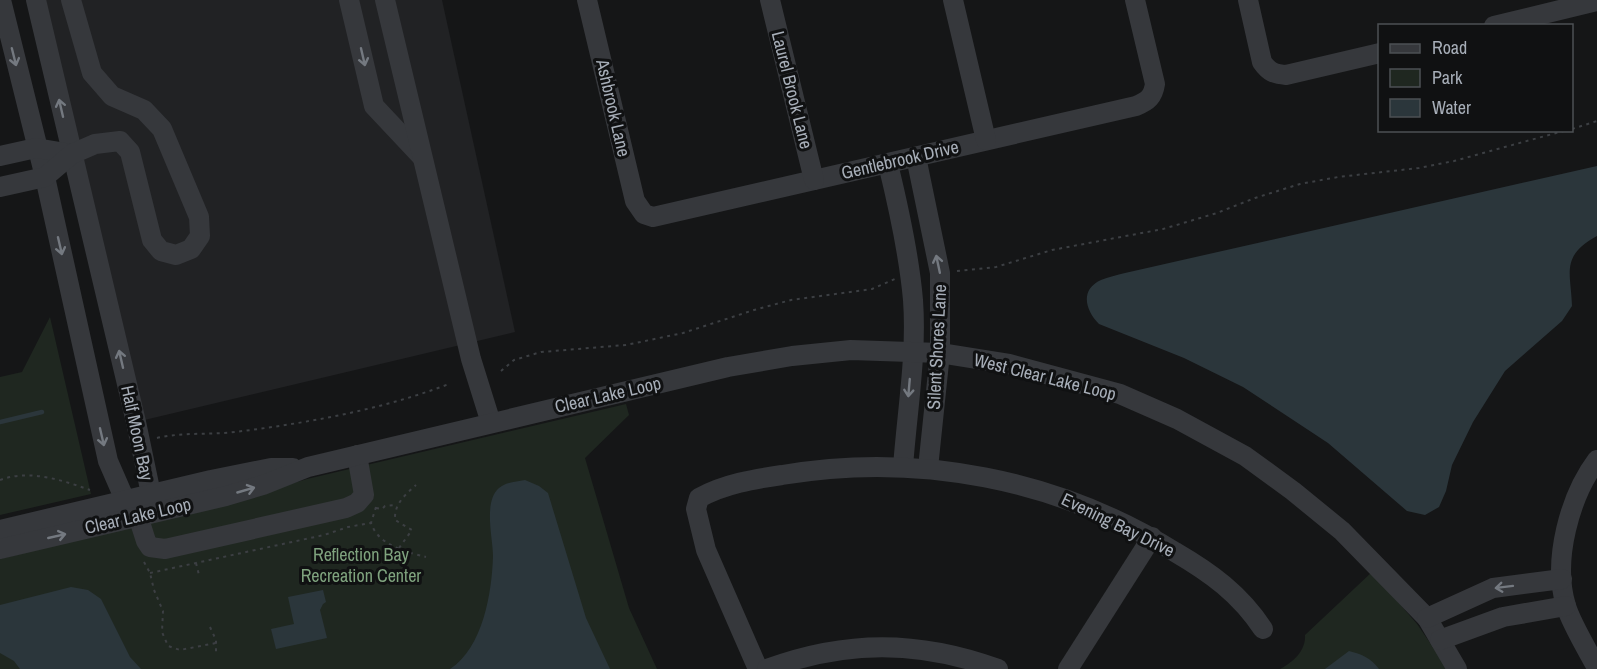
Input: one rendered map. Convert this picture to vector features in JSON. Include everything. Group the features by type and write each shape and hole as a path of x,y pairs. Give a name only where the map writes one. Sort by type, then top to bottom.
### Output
{"street":[{"name":"Half Moon Bay","path":"1,0 45,177 108,461 125,500 138,516 151,494 36,0"},
{"path":"0,188 45,177 72,154 95,144 120,141 130,152 152,240 161,251 176,255 191,249 200,237 199,217 162,129 144,110 112,96 92,73 72,0"},
{"path":"349,0 374,106 423,158"},
{"path":"385,0 473,368 491,423"},
{"name":"Ashbrook Lane","path":"587,0 635,201 644,214"},
{"name":"Laurel Brook Lane","path":"771,0 814,180"},
{"path":"953,0 986,140"},
{"name":"Gentlebrook Drive","path":"644,214 653,218 1146,102 1153,95 1155,84 1135,0"},
{"path":"1248,0 1262,62 1275,75 1286,75 1378,53"},
{"path":"1508,24 1530,21 1591,1"},
{"path":"0,156 36,148 72,154"},
{"name":"Silent Shores Lane","path":"916,157 940,273 940,353 928,468"},
{"name":"Silent Shores Lane","path":"888,164 903,227 913,301 912,352 903,467"},
{"name":"Clear Lake Loop","path":"0,549 254,488 308,467 728,367 792,356 851,350 912,352"},
{"name":"West Clear Lake Loop","path":"912,352 940,353 1009,364 1120,394 1177,419 1235,450 1293,490 1342,531 1427,618"},
{"path":"138,516 146,542 150,547 158,550 346,508 357,503 364,495 357,455"},
{"path":"1597,460 1585,476 1569,514 1562,554 1562,579 1566,606 1597,668"},
{"name":"Clear Lake Loop","path":"0,530 271,468 308,467"},
{"name":"Evening Bay Drive","path":"758,669 706,550 696,509 699,498 712,490 753,479 853,467 928,468 982,476 1065,498 1152,537 1198,566 1249,608 1263,629"},
{"path":"1068,669 1152,537"},
{"path":"1457,669 1427,618 1493,588 1562,579"},
{"path":"1440,640 1503,617 1566,606"},
{"path":"766,669 796,658 831,651 872,647 919,648 958,656 998,669"}],"path":[{"path":"1573,129 1597,121"},
{"path":"951,272 996,267 1052,250 1163,229 1300,184 1338,177 1419,168 1560,132"},
{"path":"501,371 514,360 541,352 634,344 683,333 791,300 872,289 893,279"},
{"path":"155,438 176,434 217,434 265,428 368,410 449,384"},
{"path":"0,480 30,475 64,481 90,490"},
{"path":"399,549 412,530 395,520 397,505 416,485"},
{"path":"371,523 378,497"},
{"path":"376,508 382,509 385,506 397,505"},
{"path":"371,523 379,536 399,549 426,557"},
{"path":"150,573 371,523"},
{"path":"142,560 150,573 162,610 162,632 168,646 180,650 216,643"},
{"path":"196,563 199,575"},
{"path":"210,627 216,643 216,654"}],"shaded area":[{"path":"45,0 442,0 515,332 136,422"}],"green space":[{"path":"50,317 91,494 0,515 0,377 22,372"},
{"name":"Reflection Bay Recreation Center","path":"626,404 629,415 585,458 629,608 657,669 0,669 0,559 236,500 307,479"},
{"path":"1372,572 1417,624 1448,669 1280,669 1290,663 1301,651 1305,635"}],"water":[{"path":"1597,166 1597,236 1577,251 1570,266 1572,306 1562,321 1505,371 1473,422 1452,465 1446,491 1439,507 1425,515 1407,511 1328,443 1243,387 1184,358 1099,324 1088,307 1087,295 1094,284 1113,276"},
{"path":"525,480 548,493 586,618 610,669 450,669 470,648 484,618 493,556 490,511 494,494 505,484"},
{"path":"71,587 88,590 101,599 130,657 141,669 20,669 14,661 0,653 0,605"},
{"path":"323,590 326,602 320,610 327,638 276,649 271,629 294,624 288,597"},
{"path":"1349,651 1366,657 1379,669 1325,669"}],"waterway":[{"path":"0,422 42,412"}]}
